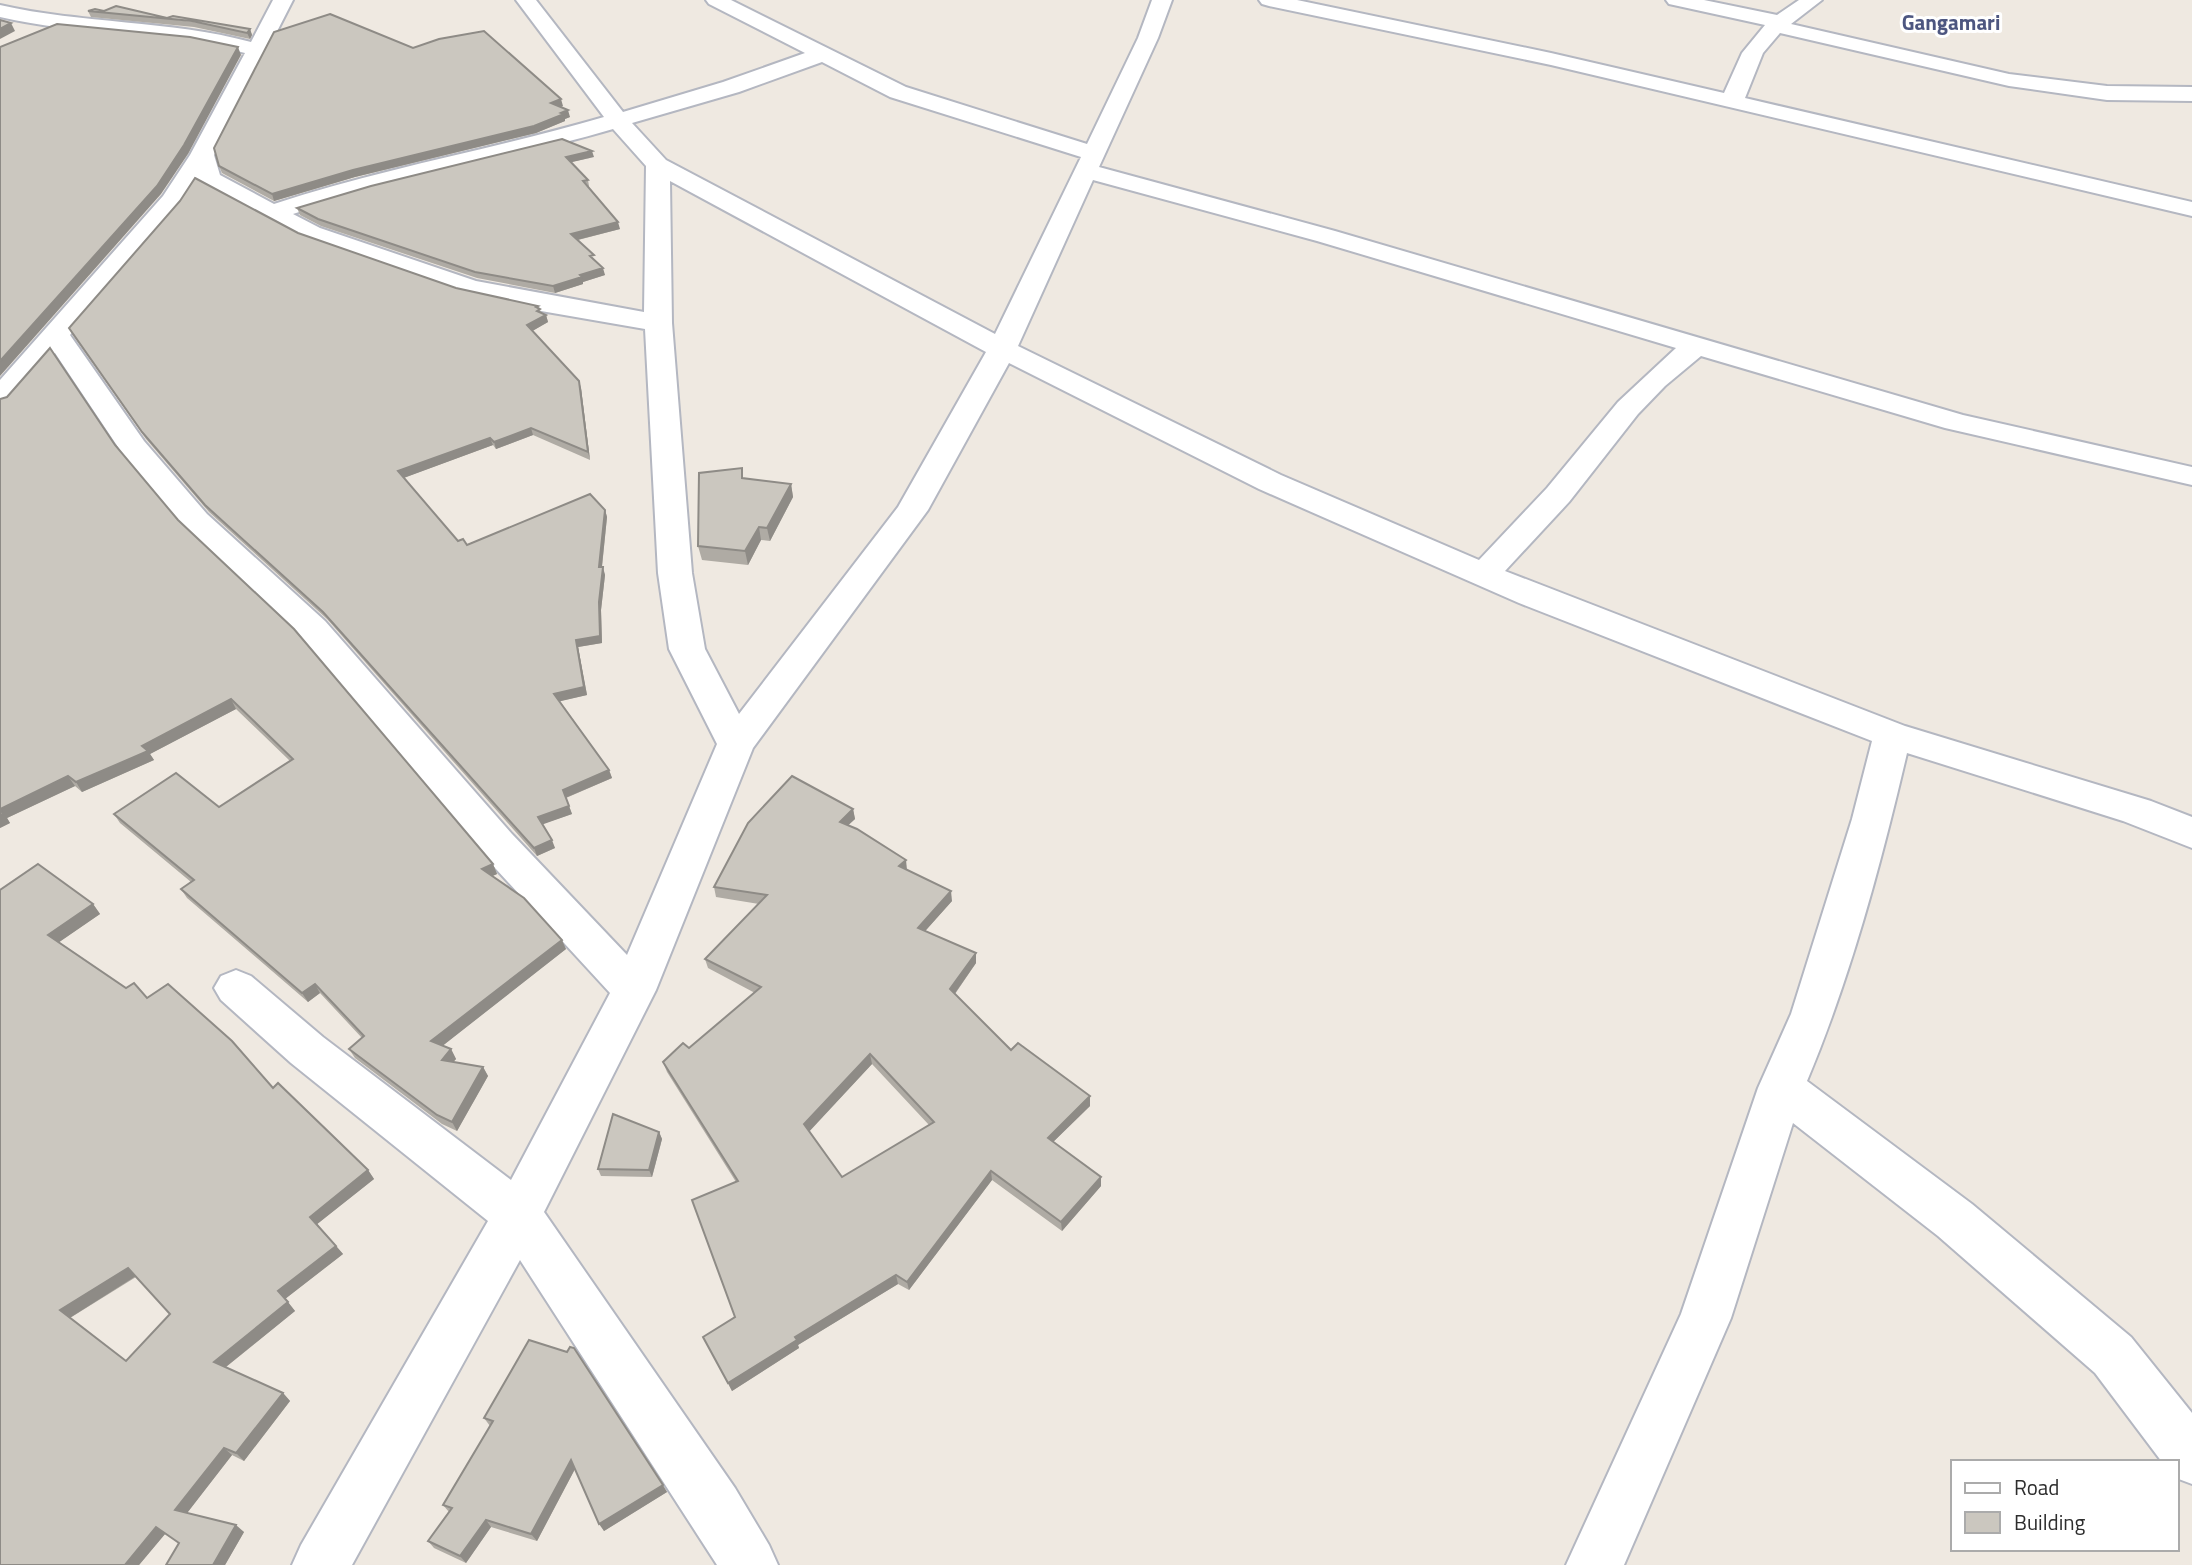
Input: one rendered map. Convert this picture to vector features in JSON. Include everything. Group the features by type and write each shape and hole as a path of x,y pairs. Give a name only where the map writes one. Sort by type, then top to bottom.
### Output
{"street":[{"path":"0,398 172,201 202,155 284,0"},
{"path":"526,0 618,121 658,165 1002,349 1270,482 1484,574 1892,735 2137,811 2192,833"},
{"path":"716,0 898,92 1089,161 1326,236 1956,422 2192,476"},
{"path":"321,1565 518,1215 634,990 736,744 912,510 1002,349 1147,38 1162,0"},
{"path":"1269,0 1528,55 2192,209"},
{"path":"1676,0 1744,7 1777,24 2009,80 2107,93 2192,94"},
{"path":"1732,102 1755,45 1777,24 1812,0"},
{"path":"1385,3 1497,33 1516,41 1528,55"},
{"path":"22,38 96,5"},
{"path":"0,11 55,23 209,39 258,50"},
{"path":"271,213 348,187 558,138 618,121 731,87 821,55"},
{"path":"202,155 209,178 312,233 468,287 518,299 658,323"},
{"path":"658,165 658,323 675,573 687,649 736,744"},
{"path":"55,333 133,447 196,522 313,629 498,845 634,990"},
{"path":"1484,574 1558,495 1628,408 1655,380 1695,346"},
{"path":"1595,1565 1705,1318 1781,1088 1813,1014 1872,819 1892,735"},
{"path":"236,988 307,1050 518,1215 715,1508 748,1565"},
{"path":"1781,1088 1955,1220 2113,1356 2192,1457"}],"building":[{"path":"116,6 167,18 173,16 250,29 247,33 192,21 88,11 104,11"},
{"path":"330,14 413,48 439,39 484,31 561,99 551,103 568,110 534,126 353,170 272,194 219,166 214,148 274,32"},
{"path":"0,20 11,23 0,29"},
{"path":"57,24 190,37 238,47 184,145 157,186 0,361 0,47"},
{"path":"562,139 592,151 566,157 588,180 583,181 618,222 571,234 594,255 590,256 603,268 553,286 475,272 318,219 297,208 371,186"},
{"path":"195,178 298,233 456,288 538,306 536,307 540,309 537,311 546,315 527,325 579,381 588,452 531,428 494,442 490,438 398,471 458,541 463,539 467,545 590,494 605,510 599,567 603,567 599,602 600,636 576,640 584,687 554,694 609,770 563,790 569,806 538,817 552,840 534,848 323,612 205,505 142,432 69,328 180,201"},
{"path":"50,348 115,445 178,520 294,629 493,864 482,869 524,898 562,940 431,1041 451,1049 442,1060 483,1067 452,1122 437,1115 349,1049 364,1036 315,984 302,993 181,889 194,880 114,814 176,773 219,807 293,759 231,699 142,746 148,751 76,782 68,776 0,809 0,399 7,397"},
{"path":"742,468 742,478 791,484 767,528 759,527 745,551 698,546 699,473"},
{"path":"792,776 853,809 840,822 857,829 906,860 899,866 951,891 918,928 976,953 950,989 1011,1050 1018,1043 1090,1096 1048,1138 1101,1177 1061,1222 991,1171 907,1282 896,1275 795,1337 797,1340 728,1383 703,1337 735,1317 692,1200 738,1181 663,1062 683,1043 689,1048 761,987 705,959 767,895 714,887 748,823","holes":["870,1054 934,1122 842,1177 804,1124"]},
{"path":"38,864 93,904 48,935 126,988 134,983 147,998 168,984 232,1041 273,1088 278,1083 368,1170 310,1217 336,1246 278,1291 288,1302 214,1362 283,1393 236,1453 224,1448 175,1510 236,1525 213,1565 166,1565 179,1543 156,1527 125,1565 0,1565 0,890","holes":["128,1268 170,1314 126,1361 60,1310"]},
{"path":"613,1114 659,1132 649,1170 598,1169"},
{"path":"529,1340 567,1352 570,1347 574,1348 663,1485 599,1524 571,1460 531,1534 486,1520 460,1556 428,1541 452,1508 443,1505 493,1421 484,1418"}],"district":[{"name":"Gangamari","path":"1951,22"}]}
